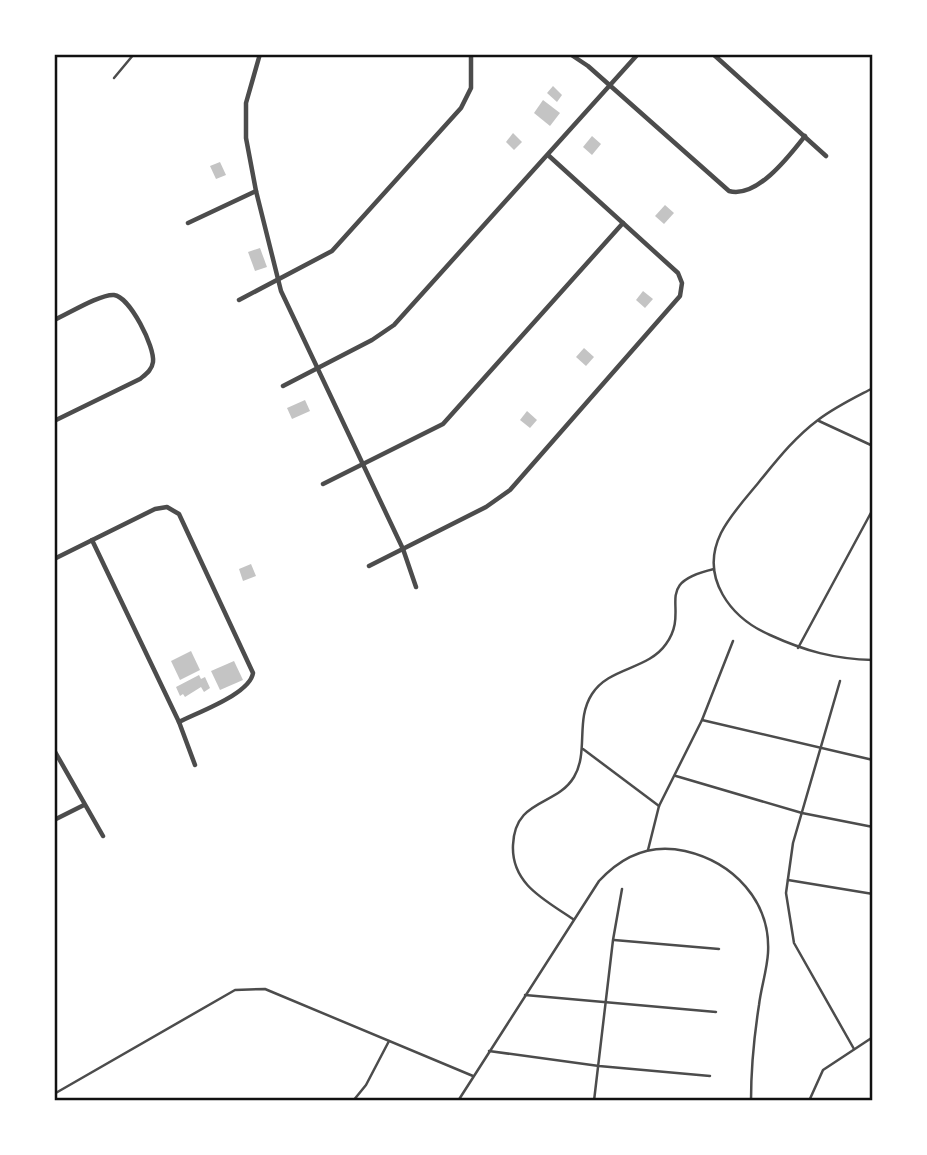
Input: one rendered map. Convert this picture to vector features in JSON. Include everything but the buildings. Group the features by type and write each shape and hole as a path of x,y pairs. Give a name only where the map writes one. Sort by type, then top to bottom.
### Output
{"street":[{"path":"260,54 246,103 246,138 278,280 292,320 363,464 402,549 416,587"},
{"path":"239,300 332,251 453,119 471,88 471,54"},
{"path":"570,54 611,86 722,186 735,193 749,190 775,170 804,136"},
{"path":"284,386 363,345 394,325 639,54"},
{"path":"713,54 826,156"},
{"path":"369,566 486,507 510,490 676,303 682,289 678,273 548,155"},
{"path":"187,223 256,191"},
{"path":"323,484 443,424 623,223"},
{"path":"54,320 106,296 120,297 129,304 150,347 153,360 150,369 140,379 54,421"},
{"path":"54,559 155,509 171,508 183,519 251,663 253,677 242,690 179,722"},
{"path":"92,540 179,722 195,765"},
{"path":"54,750 103,836"},
{"path":"54,820 84,806"}],"lane":[{"path":"114,78 134,54"},
{"path":"873,388 818,420 786,448 728,521 716,546 714,569 720,592 738,616 762,632 798,648 832,658 873,660"},
{"path":"818,420 873,446"},
{"path":"798,648 873,509"},
{"path":"573,919 524,883 515,864 513,842 518,824 528,809 560,791 574,778 582,748 582,724 592,694 606,679 662,649 672,630 678,586 687,576 714,569"},
{"path":"648,850 659,806 702,720 733,641"},
{"path":"840,681 802,813 786,893 794,943 854,1049"},
{"path":"702,720 820,750 873,760"},
{"path":"582,748 659,806"},
{"path":"676,776 802,813 873,827"},
{"path":"458,1101 573,919 610,869 624,859 648,850 674,848 710,860 739,880 758,903 767,933 768,953 754,1042 751,1101"},
{"path":"788,880 873,894"},
{"path":"594,1101 613,940 622,889"},
{"path":"613,940 719,949"},
{"path":"54,1094 235,990 244,989 265,989 473,1076"},
{"path":"525,995 716,1012"},
{"path":"809,1101 823,1070 873,1037"},
{"path":"353,1101 366,1085 389,1041"},
{"path":"489,1051 599,1066 710,1076"}]}
